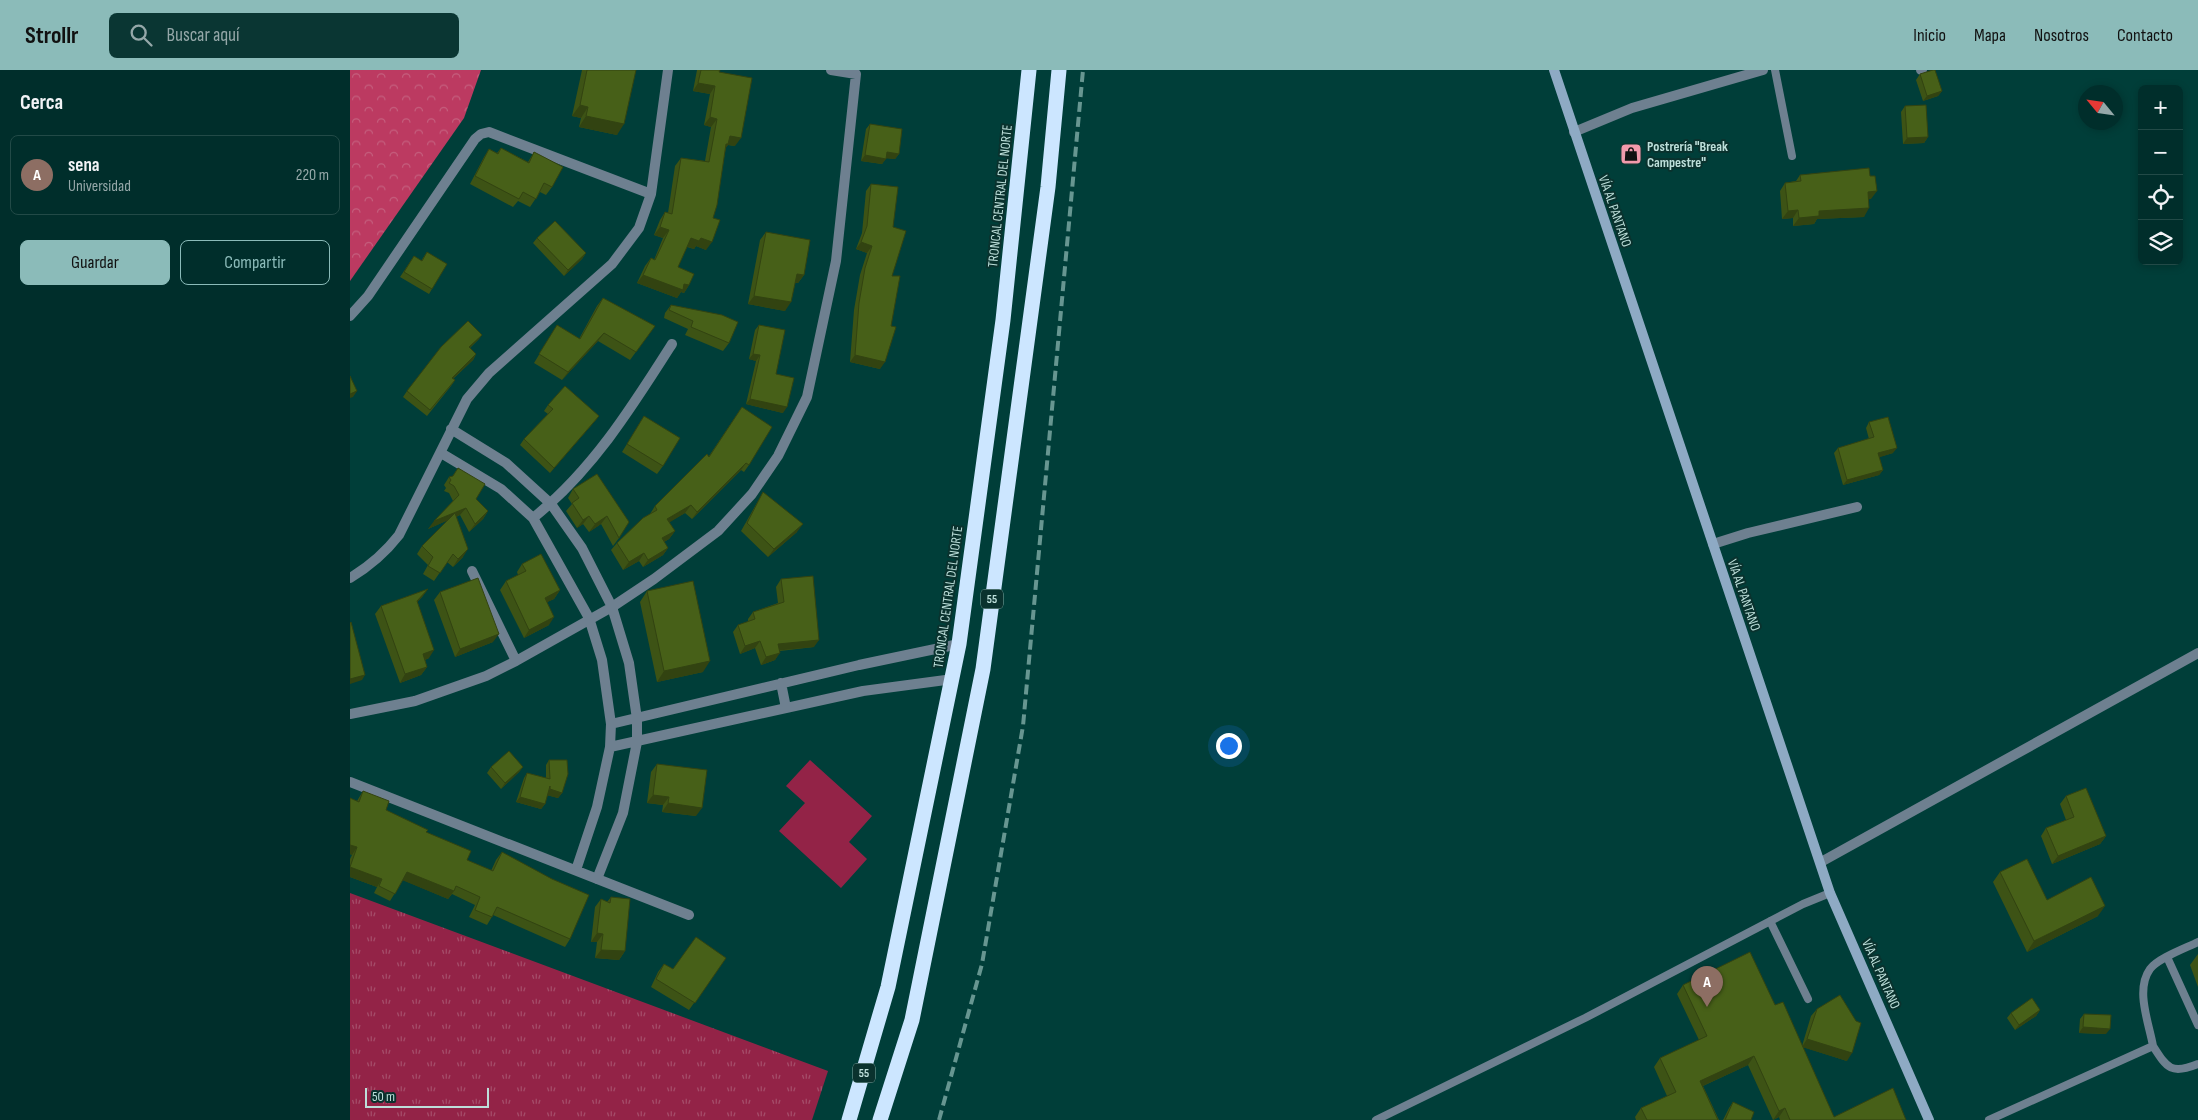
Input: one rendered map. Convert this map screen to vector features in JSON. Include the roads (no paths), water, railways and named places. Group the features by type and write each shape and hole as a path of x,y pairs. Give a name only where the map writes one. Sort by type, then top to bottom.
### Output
{"highway":[{"name":"TRONCAL CENTRAL DEL NORTE","path":"849,1120 888,987 960,644 1003,320 1029,70"},
{"name":"55","path":"880,1120 912,1020 983,669 1048,187 1059,70"}],"main road":[{"name":"VÍA AL PANTANO","path":"1554,70 1830,893 1930,1120"}],"street":[{"path":"350,578 368,567 386,552 399,535 467,399 490,373 612,264 638,228 651,194 668,70"},
{"path":"350,714 415,701 486,676 516,661 589,618 612,607 718,530 752,494 778,456 807,397 836,261 856,74 831,70"},
{"path":"1574,132 1632,108 1763,70"},
{"path":"350,316 365,301 475,139 481,134 488,132 651,194"},
{"path":"533,518 551,504 595,457 633,405 672,344"},
{"path":"451,429 506,463 551,504 582,548 612,607 629,663 637,719 637,742 622,813 597,879"},
{"path":"441,453 501,489 533,518 589,618 602,660 611,724 610,747 597,807 576,870"},
{"path":"1713,544 1748,533 1857,507"},
{"path":"472,571 516,661"},
{"path":"611,724 859,664 960,644"},
{"path":"1821,862 2198,653"},
{"path":"610,747 863,691 953,678"},
{"path":"782,683 786,708"},
{"path":"350,782 689,914"}],"lane":[{"path":"1775,70 1792,156"},
{"path":"1376,1120 1387,1117 1585,1018 1803,904 1830,893"},
{"path":"1770,921 1808,999"},
{"path":"2198,942 2167,957 2150,968 2143,991 2153,1046 2166,1065 2174,1070 2184,1070 2198,1064"},
{"path":"2167,957 2198,1025"},
{"path":"1989,1120 2153,1046"}],"railway":[{"path":"939,1120 982,964 1023,726 1083,70"}],"place":[{"name":"Postrería \"Break Campestre\"","path":"1631,154"},
{"name":"sena","path":"1707,1007"}]}
